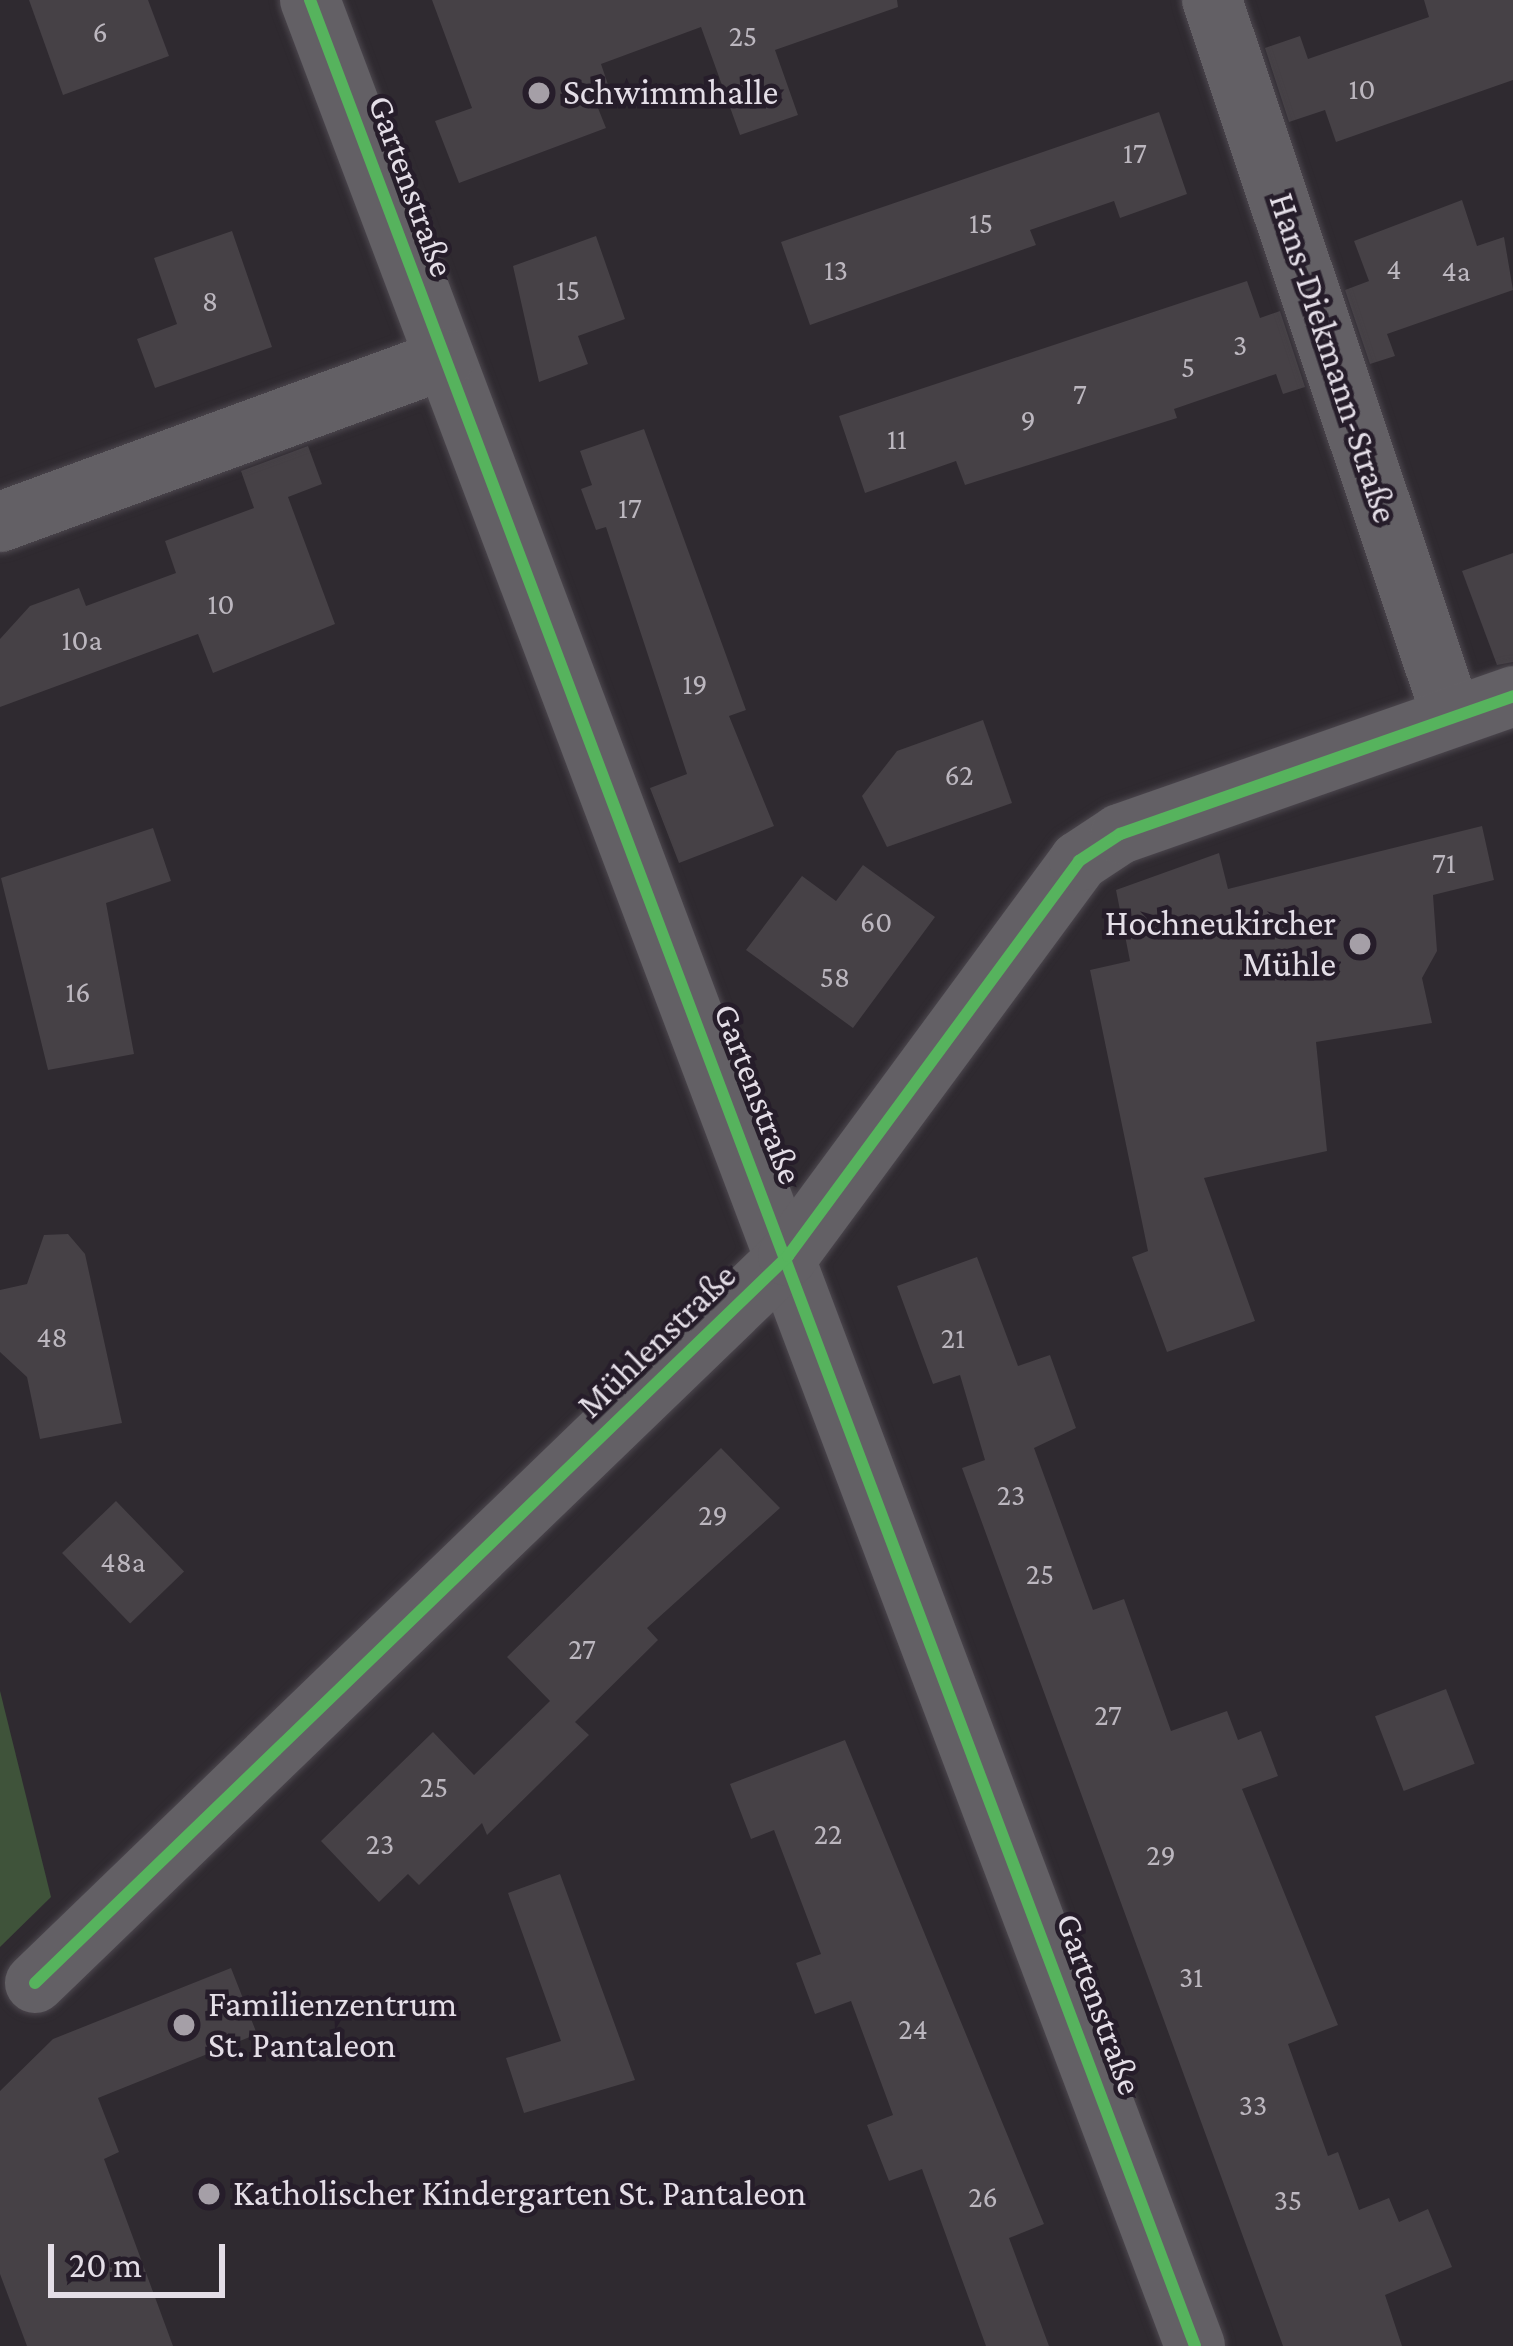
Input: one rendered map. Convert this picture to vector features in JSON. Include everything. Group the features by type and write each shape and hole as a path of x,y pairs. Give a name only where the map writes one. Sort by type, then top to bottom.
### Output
{"street":[{"name":"Gartenstraße","path":"310,0 443,360 788,1256 1195,2346"},
{"name":"Hans-Diekmann-Straße","path":"1212,0 1453,717"},
{"path":"0,522 443,360"},
{"name":"Mühlenstraße","path":"35,1983 788,1256 1091,851 1513,696"}],"green space":[{"path":"0,1691 51,1897 0,1947"}],"building":[{"path":"29,0 148,0 169,56 63,95"},
{"name":"Schwimmhalle","path":"432,0 897,0 898,7 775,50 798,115 740,135 701,27 601,64 614,102 598,108 606,128 459,183 435,121 472,108"},
{"path":"1424,0 1513,0 1513,80 1336,142 1325,110 1289,122 1265,48 1300,36 1308,59 1429,17"},
{"path":"1159,112 1187,194 1120,218 1114,201 1030,230 1036,245 810,325 781,242"},
{"path":"1462,200 1477,246 1504,237 1513,290 1387,334 1395,356 1370,364 1345,290 1369,281 1354,241"},
{"path":"232,231 272,347 155,388 137,339 177,324 154,258"},
{"path":"596,236 625,319 578,336 588,364 539,382 513,266"},
{"path":"1247,281 1260,318 1280,311 1305,387 1283,394 1276,374 1174,409 1177,418 965,485 956,461 865,493 839,416"},
{"path":"644,429 746,710 729,716 774,826 679,863 650,788 687,774 606,527 596,530 581,489 592,485 580,451"},
{"path":"308,446 322,484 288,497 335,624 213,673 198,634 0,707 0,639 30,606 79,588 86,606 176,573 165,541 254,508 241,471"},
{"path":"1513,553 1513,662 1497,665 1462,571"},
{"path":"983,720 1012,803 887,847 862,796 897,751"},
{"path":"1482,826 1494,880 1433,895 1437,951 1422,978 1432,1023 1316,1042 1327,1151 1204,1178 1255,1321 1167,1352 1132,1257 1148,1251 1090,970 1130,961 1116,890 1219,853 1228,889"},
{"path":"153,828 171,881 106,903 134,1054 48,1070 1,878"},
{"path":"863,865 935,917 853,1028 746,950 802,876 836,901"},
{"path":"68,1234 85,1254 122,1423 40,1439 27,1377 0,1352 0,1290 27,1284 44,1235"},
{"path":"977,1257 1018,1366 1050,1355 1076,1428 1034,1448 1093,1610 1124,1599 1171,1731 1227,1711 1238,1740 1261,1731 1278,1776 1242,1789 1338,2025 1288,2044 1328,2156 1338,2152 1359,2210 1389,2198 1399,2222 1428,2209 1452,2267 1385,2295 1402,2346 1283,2346 962,1468 985,1460 960,1375 933,1384 897,1286"},
{"path":"721,1448 780,1508 647,1628 658,1640 575,1722 589,1735 487,1835 482,1823 419,1885 408,1874 379,1902 321,1841 433,1732 474,1775 550,1701 507,1657"},
{"path":"116,1501 184,1571 130,1624 62,1553"},
{"path":"1446,1689 1475,1764 1404,1791 1375,1716"},
{"path":"845,1740 1044,2224 1009,2238 1049,2346 986,2346 922,2169 889,2181 867,2125 893,2115 851,2001 815,2014 796,1963 821,1954 774,1830 751,1839 730,1784"},
{"path":"560,1874 635,2080 524,2113 506,2058 561,2041 508,1893"},
{"path":"231,1968 257,2034 98,2098 119,2152 104,2159 173,2346 27,2346 0,2274 0,2091 53,2039"}],"cycle path":[{"path":"310,0 1195,2346"},
{"path":"35,1983 788,1256 1079,861 1120,834 1513,696"}],"place":[{"name":"Schwimmhalle","path":"539,93"},
{"name":"Hochneukircher Mühle","path":"1360,944"},
{"name":"Familienzentrum St. Pantaleon","path":"184,2025"},
{"name":"Katholischer Kindergarten St. Pantaleon","path":"209,2194"}]}
